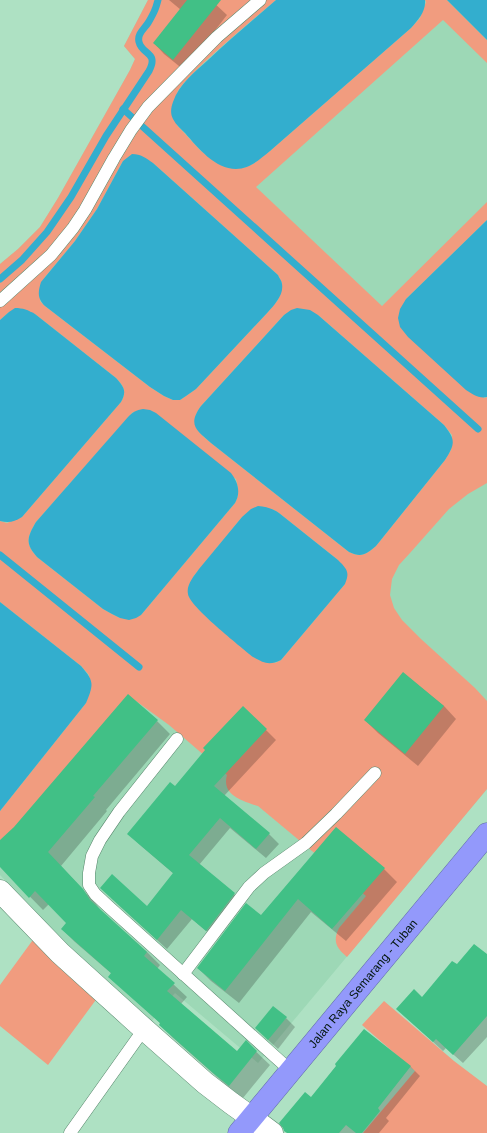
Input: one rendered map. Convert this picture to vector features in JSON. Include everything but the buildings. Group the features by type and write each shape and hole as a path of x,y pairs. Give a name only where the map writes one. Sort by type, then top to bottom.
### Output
{"highway":[{"name":"Jalan Raya Semarang - Tuban","path":"245,1125 487,834"}],"street":[{"path":"3,900 144,1029 205,1083 231,1103 245,1125 272,1133"}],"lane":[{"path":"0,301 51,255 73,228 131,130 148,107 217,37 260,0"},
{"path":"177,739 100,840 92,856 89,873 89,885 104,903 291,1071"},
{"path":"183,974 249,887 264,873 306,843 375,773"},
{"path":"70,1133 144,1029"}],"shaded area":[{"path":"148,0 487,0 487,789 258,1063 175,993 151,1022 76,954 0,875 0,264 18,249 40,227 130,70 135,59 124,46"},
{"path":"148,0 276,0 205,61 181,86 176,97 177,125 200,150 215,162 243,168 253,164 270,151 411,28 420,18 426,2 425,0 447,0 487,40 487,63 443,20 256,187 382,306 487,202 487,220 406,299 484,398 487,397 487,483 468,494 449,509 399,565 392,579 390,595 394,608 402,620 487,701 487,789 347,957 338,948 336,941 337,933 339,928 366,896 258,806 240,799 230,792 227,788 227,775 169,725 136,701 0,859 0,811 86,703 89,675 81,666 0,602 0,521 7,523 22,517 121,402 124,395 124,389 116,378 35,314 9,312 0,320 0,264 18,249 40,227 58,198 135,59 124,46","holes":["123,161 153,163 278,275 282,283 278,300 268,312 196,389 180,400 173,400 150,387 40,301 45,277 75,241 97,209","284,315 318,315 444,425 452,435 451,450 445,460 376,546 364,554 357,555 349,552 202,435 195,423 197,412","133,412 236,479 238,494 235,503 141,615 120,618 103,609 37,557 29,544 29,536 36,522","272,509 279,513 338,560 345,584 281,660 275,663 193,577 242,517"]},
{"path":"35,937 98,997 48,1065 0,1026 0,985"},
{"path":"384,1001 454,1061 487,1086 487,1133 363,1133 415,1071 362,1025"}],"water":[{"path":"276,0 425,0 425,4 421,16 411,28 270,151 246,167 241,169 228,168 214,162 208,157 177,125 171,115 172,104 183,84 193,74"},
{"path":"447,0 487,0 487,40"},
{"path":"132,154 146,158 153,163 278,275 282,283 282,292 276,303 196,389 180,400 173,400 150,387 45,306 39,295 41,282 75,241 97,209 123,161"},
{"path":"487,220 487,397 481,397 476,396 466,390 408,337 400,327 398,318 400,309 406,299"},
{"path":"15,308 21,308 35,314 116,378 124,389 124,395 121,402 22,517 11,522 6,522 0,521 0,320"},
{"path":"297,308 310,310 318,315 444,425 452,438 453,442 451,450 445,460 376,546 361,555 349,552 211,443 198,431 194,423 201,406 284,315"},
{"path":"143,409 156,413 231,473 237,484 238,495 235,503 141,615 129,620 120,618 103,609 37,557 29,544 29,536 36,522 128,417 138,410"},
{"path":"258,506 269,508 279,513 338,560 347,571 345,584 281,660 273,663 264,662 253,657 206,617 197,608 188,594 188,587 199,569 242,517 251,509"},
{"path":"0,602 81,666 90,679 91,687 86,703 0,811"}],"waterway":[{"path":"0,279 22,260 47,232 71,197 106,136 149,71 152,65 152,60 149,54 141,46 139,39 140,34 149,22 156,8 158,0"},
{"path":"123,109 478,429"},
{"path":"0,555 139,667"}]}
